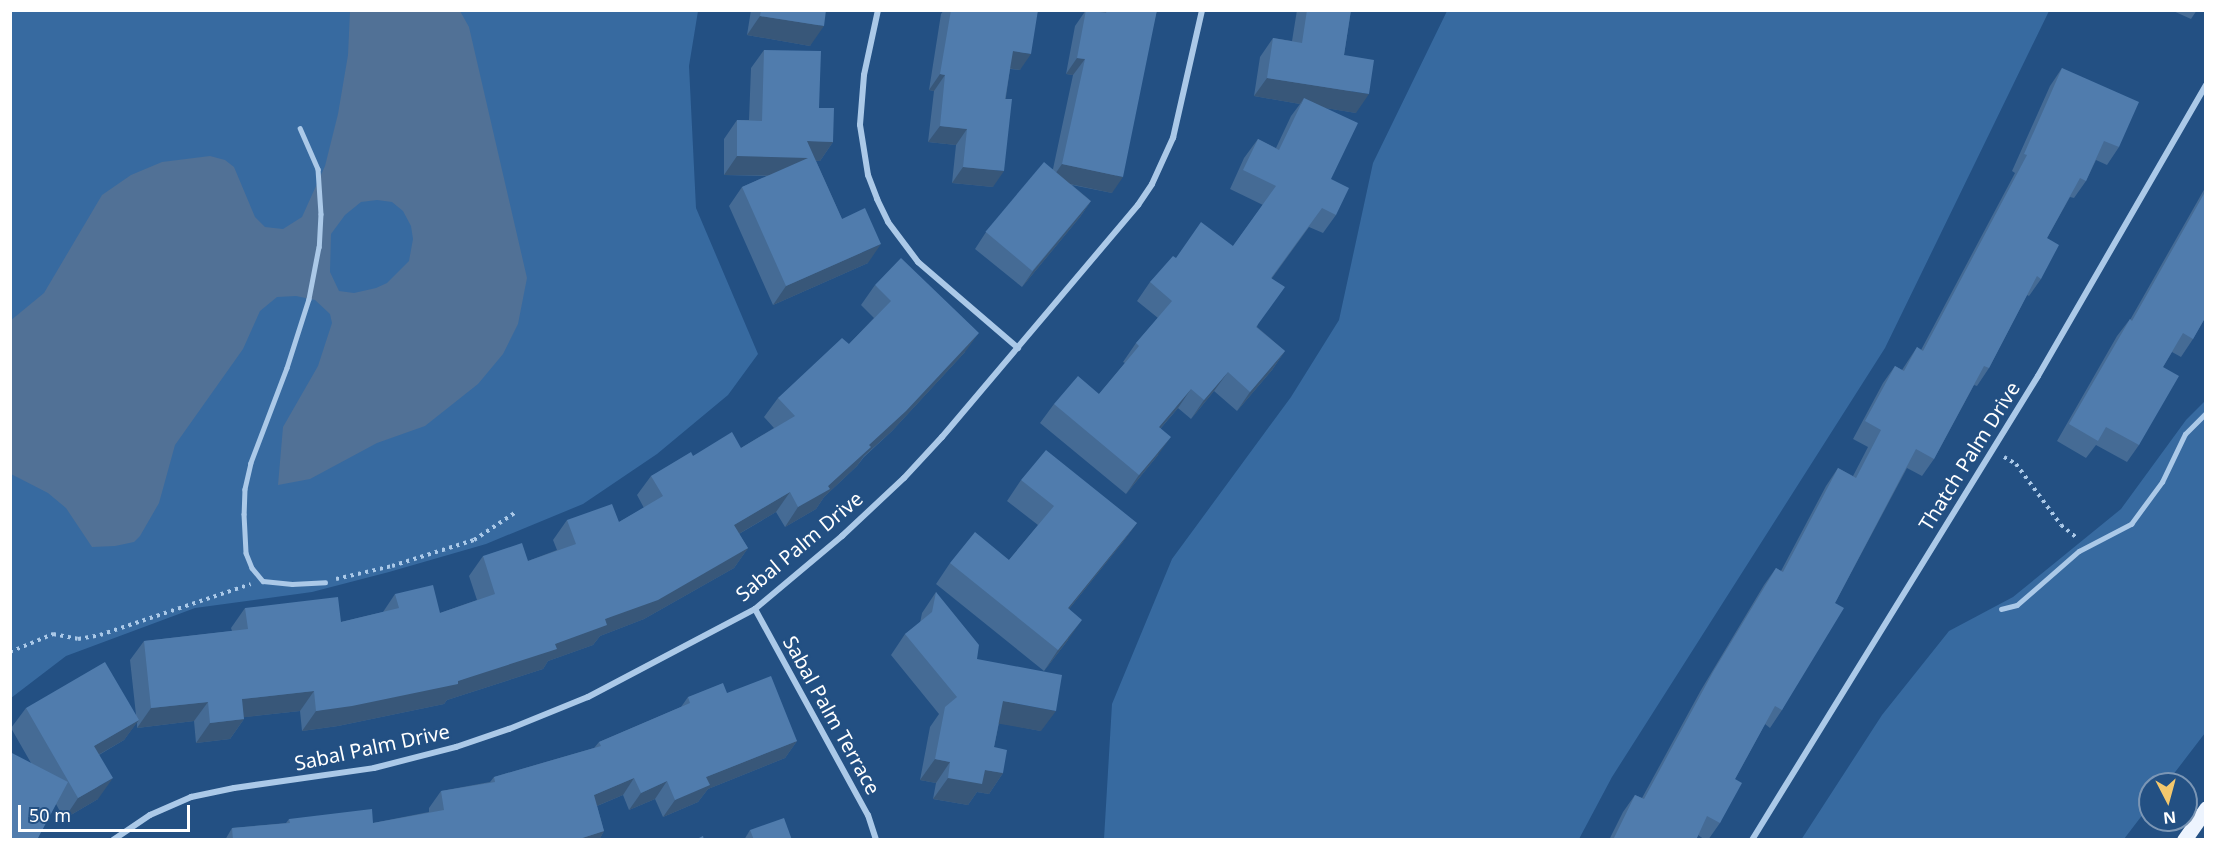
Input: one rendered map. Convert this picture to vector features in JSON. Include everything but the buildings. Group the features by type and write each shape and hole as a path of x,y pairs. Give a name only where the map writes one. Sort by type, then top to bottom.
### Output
{"main road":[{"path":"2184,840 2205,808"}],"street":[{"path":"878,10 864,75 860,125 868,175 877,199 888,222 918,262 1018,348"},
{"name":"Sabal Palm Drive","path":"113,840 150,815 191,797 234,788 374,768 456,747 509,729 588,697 755,609 842,536 904,478 1018,348 1152,184 1173,138 1202,10"},
{"name":"Thatch Palm Drive","path":"1752,840 2038,376 2205,85"},
{"name":"Sabal Palm Terrace","path":"755,609 868,815 876,840"}],"lane":[{"path":"300,128 318,169 321,214 319,247 304,313 287,368 251,463 245,489 246,554 252,568 263,580 292,584 325,582"},
{"path":"2001,609 2017,605 2058,568 2088,547 2131,524 2140,515 2162,482 2185,434 2205,413"}],"path":[{"path":"1992,450 2016,464 2061,525 2088,547"},
{"path":"325,582 392,566 474,540 497,527 516,512"},
{"path":"10,652 53,634 63,634 78,639 100,635 263,580"}],"shaded area":[{"path":"10,11 698,11 689,66 696,208 758,354 728,395 657,454 583,504 486,544 389,572 312,592 195,608 66,656 11,698"},
{"path":"350,11 460,11 469,27 527,278 518,324 503,354 478,384 425,426 377,443 310,479 278,485 283,427 318,366 332,323 330,314 315,300 296,296 277,297 260,311 243,349 175,445 159,503 140,536 134,542 92,547 66,508 48,493 11,474 10,321 44,293 102,195 131,175 162,162 210,156 225,160 234,167 255,217 265,227 283,229 302,217 325,166 338,114 348,55","holes":["377,200 392,202 403,211 411,226 413,239 409,261 387,283 376,288 354,293 339,291 330,272 331,234 345,215 361,202"]},
{"path":"1447,11 2049,11 1885,348 1612,777 1579,839 1104,839 1112,704 1172,559 1291,397 1339,320 1373,163"},
{"path":"2205,401 2205,733 2175,772 2138,772 2138,821 2124,839 1801,840 1882,715 1949,631 2013,597 2121,509 2186,420"}]}
